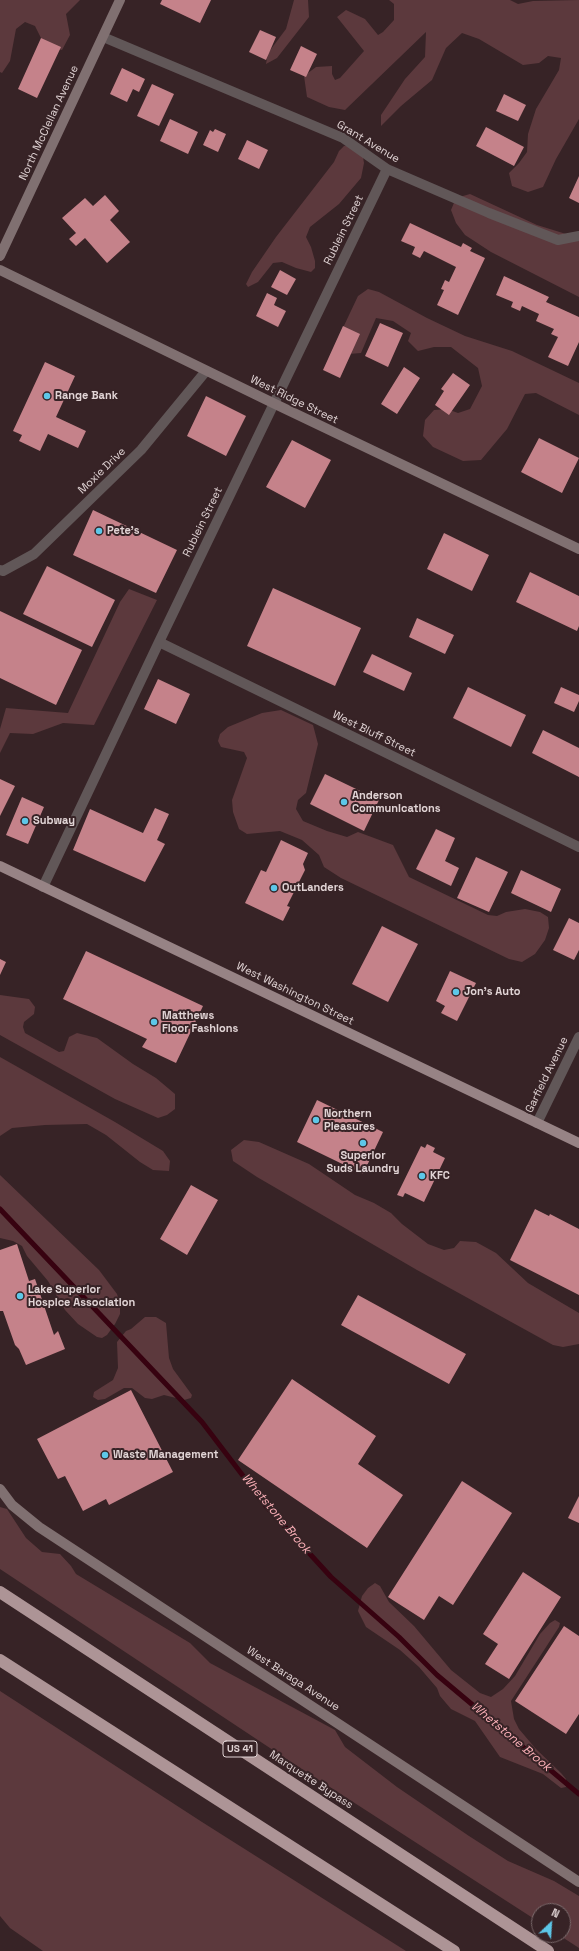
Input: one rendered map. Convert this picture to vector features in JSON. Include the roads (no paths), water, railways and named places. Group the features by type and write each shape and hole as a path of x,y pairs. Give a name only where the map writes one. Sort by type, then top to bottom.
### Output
{"highway":[{"name":"Marquette Bypass","path":"0,1592 548,1951"},
{"path":"0,1660 454,1951"}],"main road":[{"name":"West Washington Street","path":"0,866 579,1143"}],"street":[{"name":"North McClellan Avenue","path":"0,256 120,0"},
{"name":"Grant Avenue","path":"103,36 343,138 387,169 489,213 558,240 579,236"},
{"name":"Rublein Street","path":"43,887 158,642 387,169"},
{"name":"West Ridge Street","path":"0,270 206,371 579,549"},
{"name":"Moxie Drive","path":"0,570 3,571 34,554 141,450 206,371"},
{"name":"West Bluff Street","path":"158,642 579,848"},
{"name":"Garfield Avenue","path":"537,1123 579,1037"},
{"name":"West Baraga Avenue","path":"0,1489 12,1505 39,1527 579,1882"}],"waterway":[{"name":"Whetstone Brook","path":"0,1209 202,1422 266,1506 331,1577 399,1637 437,1675 579,1794"}],"place":[{"name":"Range Bank","path":"47,396"},
{"name":"Pete's","path":"99,531"},
{"name":"Anderson Communications","path":"344,802"},
{"name":"Subway","path":"25,821"},
{"name":"OutLanders","path":"274,888"},
{"name":"Jon's Auto","path":"456,992"},
{"name":"Matthews Floor Fashions","path":"154,1022"},
{"name":"Northern Pleasures","path":"316,1120"},
{"name":"Superior Suds Laundry","path":"363,1143"},
{"name":"KFC","path":"422,1176"},
{"name":"Lake Superior Hospice Association","path":"20,1296"},
{"name":"Waste Management","path":"105,1455"}]}
